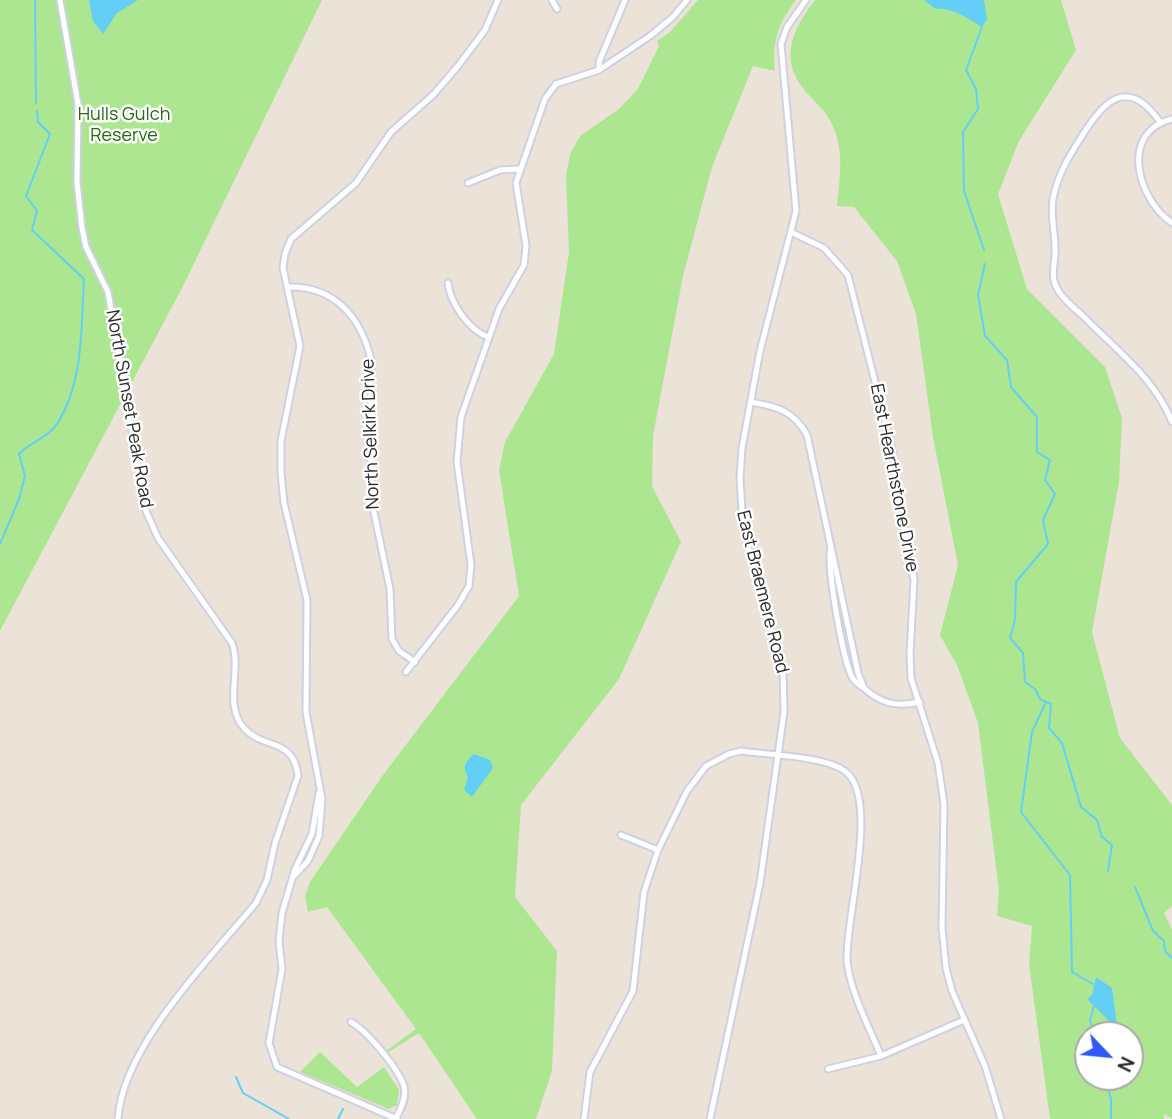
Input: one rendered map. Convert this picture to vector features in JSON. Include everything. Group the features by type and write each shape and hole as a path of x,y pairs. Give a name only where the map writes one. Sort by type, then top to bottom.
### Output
{"street":[{"name":"North Sunset Peak Road","path":"60,0 78,104 77,182 82,228 86,247 108,292 146,511 158,538 232,643 237,656 234,706 237,719 245,730 289,752 297,765 296,786 275,844 267,880 256,903 155,1028 132,1072 118,1119"},
{"path":"351,1022 366,1032 403,1085 404,1101 397,1119 277,1067 268,1044 282,969 279,941 282,913 295,876 308,861 319,836 322,799 306,712 307,600 284,503 281,473 281,442 300,346 283,268 291,239 356,183 391,132 433,95 472,48 498,0"},
{"path":"552,0 557,9"},
{"path":"599,70 599,62 625,0"},
{"path":"406,673 469,586 471,565 458,484 458,442 467,397 488,337 503,299 520,273 526,254 517,202 518,169 545,99 556,84 599,70 658,30 687,0"},
{"name":"East Braemere Road","path":"710,1119 753,922 784,712 783,668 743,529 740,500 742,448 760,351 793,233 796,192 781,44 787,27 806,0"},
{"path":"1160,122 1145,103 1132,98 1110,100 1101,107 1061,172 1052,203 1053,274 1058,291 1151,384 1172,422"},
{"path":"1172,119 1160,122 1147,132 1140,145 1139,168 1149,198 1172,223"},
{"path":"468,183 500,170 518,169"},
{"name":"East Hearthstone Drive","path":"793,233 812,241 835,258 848,275 891,445 914,580 909,654 911,678 938,763 944,804 942,928 946,968 964,1020 985,1066 1002,1119"},
{"path":"448,283 451,300 476,330 488,337"},
{"name":"North Selkirk Drive","path":"287,287 310,287 337,298 347,309 367,345 371,360 371,498 390,589 392,639 399,651 415,662"},
{"path":"750,402 788,411 801,423 810,447 831,547 833,592 852,677 881,701 894,705 920,702"},
{"path":"584,1119 590,1072 633,990 644,892 658,849 687,790 706,766 741,751 830,764 844,770 856,788 859,856 847,961 881,1056"},
{"path":"621,835 658,849"},
{"path":"828,1069 881,1056 964,1020"}],"green space":[{"name":"Hulls Gulch Reserve","path":"0,0 322,0 183,286 0,631"},
{"path":"698,0 796,0 778,34 774,51 775,71 753,66 712,167 683,276 653,436 652,486 681,542 619,679 521,805 515,897 557,951 552,1071 536,1119 477,1119 419,1033 387,1053 386,1051 416,1029 327,907 308,912 305,896 310,882 383,775 519,596 499,470 505,442 554,354 569,252 566,176 570,154 580,136 619,109 638,89 659,46 657,41 670,32"},
{"path":"815,0 1061,0 1076,50 1019,141 998,194 1027,289 1105,367 1122,418 1119,482 1092,632 1120,738 1172,805 1172,906 1164,913 1172,930 1172,1119 1164,1114 1164,1119 1050,1119 1029,964 1032,926 997,916 999,891 978,723 957,665 940,635 958,565 933,437 916,314 897,261 854,207 837,206 840,165 839,146 833,126 828,116 797,80 792,68 791,45 800,22"},
{"path":"320,1052 357,1087 384,1067 399,1090 397,1105 389,1109 300,1072"}],"water":[{"path":"89,0 138,0 117,13 103,34 93,21"},
{"path":"924,0 984,0 987,19 982,27 954,12 936,9"},
{"path":"474,754 490,760 493,768 472,797 464,790 468,777 465,767"},
{"path":"1096,977 1112,988 1116,1021 1109,1021 1087,999 1092,995"}],"waterway":[{"path":"35,0 36,103"},
{"path":"982,27 966,70 976,89 978,109 963,132 964,191 984,250"},
{"path":"0,544 19,499 25,476 19,454 57,424 72,390 80,354 84,279 32,230 37,211 26,196 50,134 38,122 37,111"},
{"path":"985,264 978,295 985,336 1007,360 1011,387 1037,417 1037,452 1050,460 1045,480 1055,494 1043,520 1048,544 1016,582 1015,620 1010,638 1023,653 1025,682 1035,689 1040,699 1051,704 1049,728 1062,743 1081,807 1097,820 1102,837 1112,845 1108,871"},
{"path":"1046,702 1032,732 1021,812 1070,875 1072,972 1093,984"},
{"path":"1135,887 1153,931 1164,941 1165,951 1172,958"},
{"path":"1090,1021 1094,1006"},
{"path":"236,1077 243,1093 289,1119"},
{"path":"1109,1091 1111,1119"},
{"path":"338,1119 343,1109"}]}
